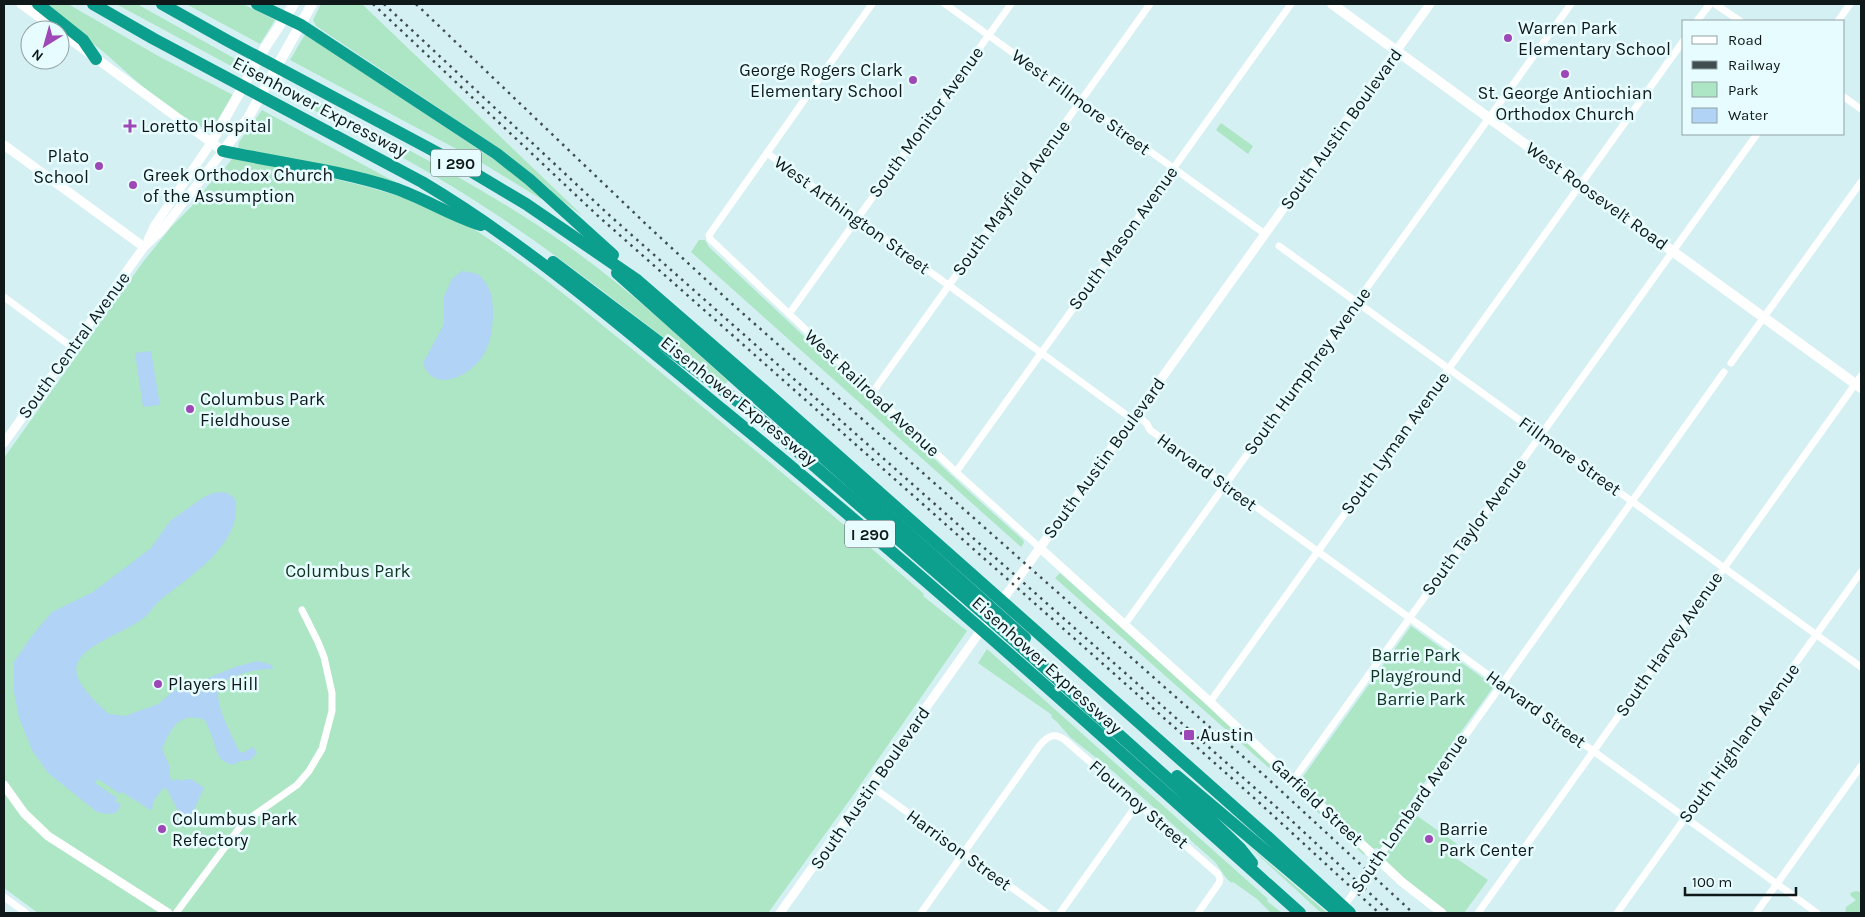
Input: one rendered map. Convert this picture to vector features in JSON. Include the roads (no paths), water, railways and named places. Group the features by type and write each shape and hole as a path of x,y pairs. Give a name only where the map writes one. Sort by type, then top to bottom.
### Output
{"highway":[{"path":"38,4 83,40 96,59"},
{"name":"Eisenhower Expressway","path":"93,4 454,201 552,272 817,488 964,614 1300,913"},
{"name":"Eisenhower Expressway","path":"162,4 310,86 464,167 526,204 596,250 637,280 1027,623 1269,838 1350,913"},
{"path":"257,4 301,25 497,154 595,237 637,280"},
{"path":"223,151 376,183 425,201 462,219 493,229"},
{"path":"454,201 491,218 750,410 1339,913"},
{"path":"596,250 628,283 992,615 1175,785 1240,848 1270,887"}],"main road":[{"name":"South Central Avenue","path":"211,144 266,46 294,4"},
{"name":"South Central Avenue","path":"223,151 248,118 312,4"},
{"name":"West Roosevelt Road","path":"1332,4 1764,317 1859,382"}],"street":[{"path":"21,4 43,20"},
{"path":"767,153 872,4"},
{"name":"West Fillmore Street","path":"946,4 1265,234"},
{"name":"South Monitor Avenue","path":"789,314 1011,4"},
{"name":"South Mayfield Avenue","path":"872,393 1150,4"},
{"name":"South Mason Avenue","path":"956,472 1291,4"},
{"name":"South Austin Boulevard","path":"780,913 1430,4"},
{"name":"South Humphrey Avenue","path":"1124,624 1571,4"},
{"path":"1698,20 1710,4"},
{"path":"1715,4 1739,20"},
{"path":"1839,20 1850,4"},
{"path":"70,40 223,151"},
{"name":"South Lyman Avenue","path":"1210,702 1682,43"},
{"path":"1845,98 1861,109"},
{"name":"South Taylor Avenue","path":"1294,779 1756,135"},
{"name":"South Central Avenue","path":"5,439 144,247 155,225 211,144"},
{"path":"4,145 144,247"},
{"name":"South Central Avenue","path":"144,247 162,230 223,151"},
{"name":"West Arthington Street","path":"767,153 1041,353 1134,417"},
{"name":"West Railroad Avenue","path":"767,153 709,235 713,244 956,472 1040,548"},
{"path":"1731,363 1861,182"},
{"name":"Fillmore Street","path":"1279,246 1861,667"},
{"path":"4,297 72,346"},
{"name":"South Lombard Avenue","path":"1339,913 1724,372"},
{"name":"South Harvey Avenue","path":"1478,913 1724,567 1859,382"},
{"name":"Harvard Street","path":"1134,417 1147,424 1150,430 1317,552 1817,913"},
{"name":"Garfield Street","path":"1040,548 1294,779 1376,862 1442,913"},
{"name":"South Highland Avenue","path":"1618,913 1861,572"},
{"path":"176,913 243,823 297,785 309,771 322,749 332,711 332,693 324,657 302,610"},
{"name":"Flournoy Street","path":"964,853 1047,737 1053,735 1061,736 1215,870 1220,879 1217,887 1198,913"},
{"path":"1756,913 1861,766"},
{"path":"4,785 24,813 48,836 168,913"},
{"name":"Harrison Street","path":"871,786 1047,913"},
{"path":"1060,913 1138,803"},
{"path":"921,913 964,853"},
{"path":"4,897 26,913"}],"water":[{"path":"462,271 478,274 489,288 493,310 490,340 484,354 471,368 454,378 444,380 428,373 423,363 444,324 444,296 452,279"},
{"path":"151,351 160,405 143,407 135,353"},
{"path":"224,492 231,495 234,499 236,511 233,525 218,551 195,573 159,601 144,618 89,650 82,656 76,669 81,683 98,704 109,714 125,716 158,704 172,692 189,683 206,679 235,667 257,661 272,665 273,669 251,671 229,679 221,685 218,691 220,708 239,751 243,753 253,747 257,753 250,760 241,761 233,765 228,763 218,755 205,720 196,718 183,719 173,728 162,749 169,765 170,777 173,781 178,779 182,781 186,779 193,780 204,788 191,816 183,817 167,789 163,788 153,802 152,811 122,792 120,794 98,779 95,783 117,798 115,801 121,805 116,813 106,814 97,812 48,773 32,750 19,718 14,692 14,662 31,637 52,612 93,592 151,548 170,521 204,497 213,493"}],"railway":[{"path":"373,4 597,215 1253,797 1379,913"},
{"path":"384,4 608,214 1292,821 1391,913"},
{"path":"416,4 730,302 1266,777 1413,913"}],"place":[{"name":"Warren Park Elementary School","path":"1508,38"},
{"name":"St. George Antiochian Orthodox Church","path":"1565,74"},
{"name":"George Rogers Clark Elementary School","path":"913,80"},
{"name":"Loretto Hospital","path":"130,126"},
{"name":"Plato School","path":"99,166"},
{"name":"Greek Orthodox Church of the Assumption","path":"133,185"},
{"name":"Columbus Park Fieldhouse","path":"190,409"},
{"name":"Players Hill","path":"158,684"},
{"name":"Austin","path":"1189,735"},
{"name":"Columbus Park Refectory","path":"162,829"},
{"name":"Barrie Park Center","path":"1429,839"}],"park label":[{"name":"Columbus Park","path":"348,571"},
{"name":"Barrie Park Playground","path":"1416,665"},
{"name":"Barrie Park","path":"1421,699"}]}
